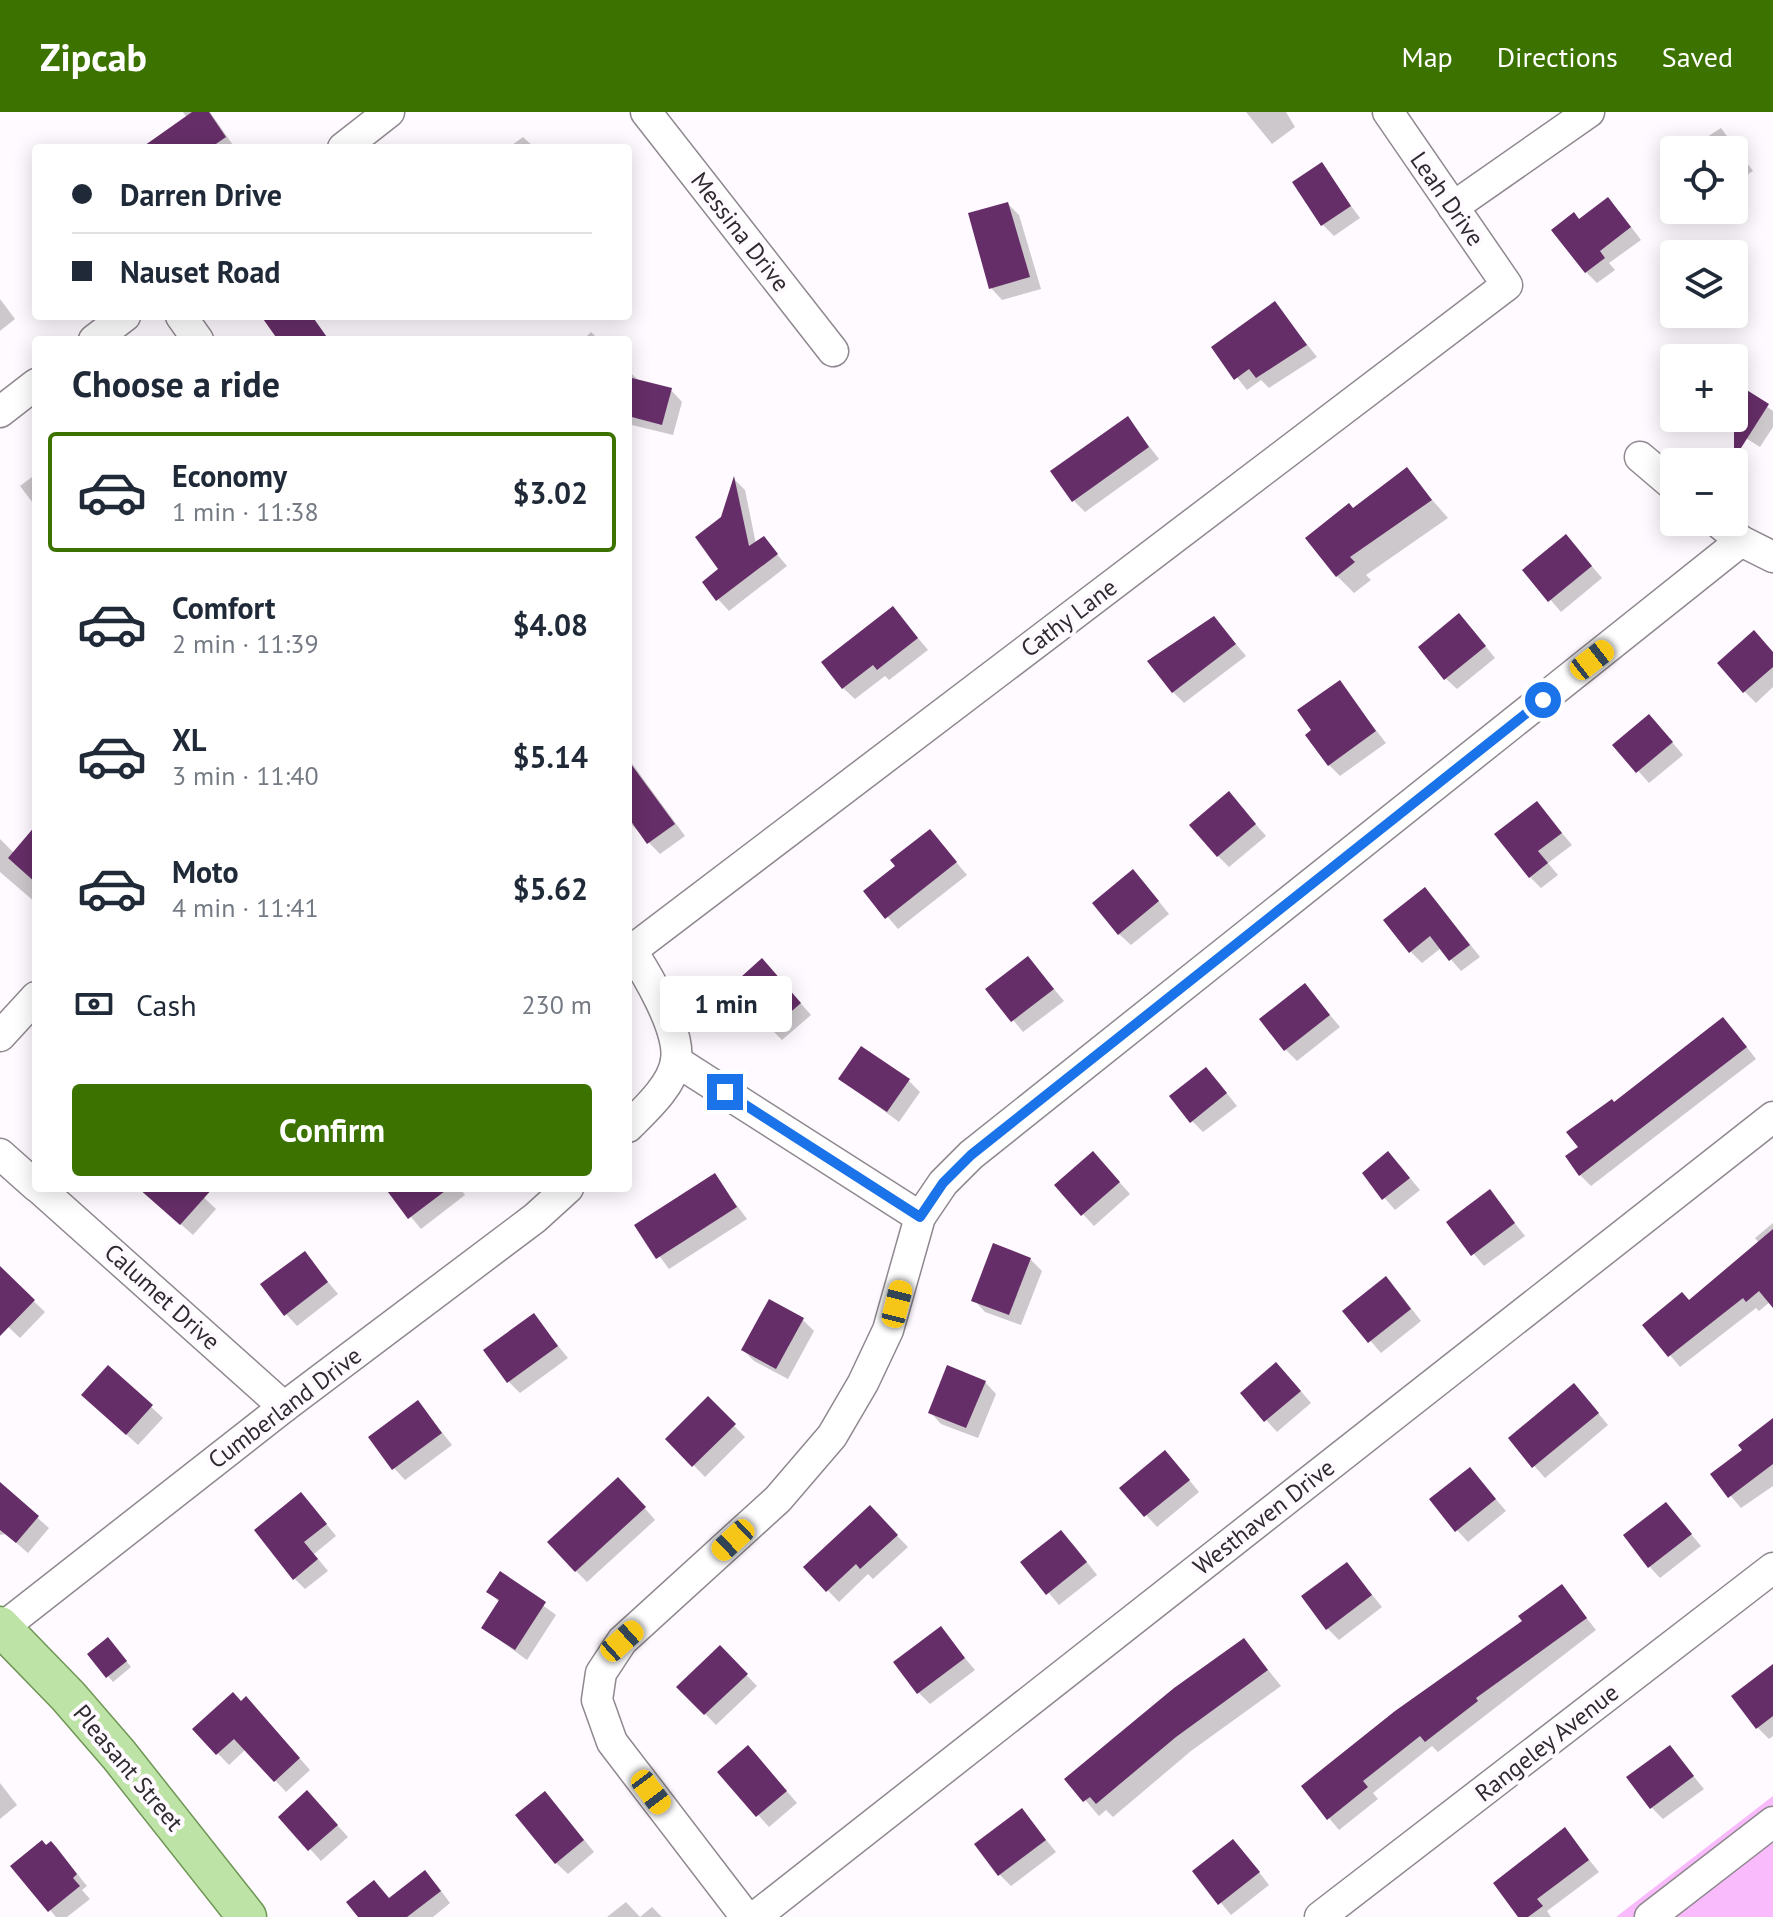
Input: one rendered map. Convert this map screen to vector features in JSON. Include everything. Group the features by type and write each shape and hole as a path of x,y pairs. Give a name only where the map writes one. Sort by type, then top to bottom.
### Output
{"main road":[{"name":"Pleasant Street","path":"1,1627 119,1755 247,1917"}],"street":[{"path":"348,144 389,112"},
{"name":"Messina Drive","path":"646,112 833,351"},
{"name":"Leah Drive","path":"1388,112 1507,285"},
{"path":"1453,207 1589,112"},
{"name":"Cathy Lane","path":"632,946 1507,285"},
{"path":"99,336 120,320"},
{"path":"0,412 32,387"},
{"path":"1640,457 1660,474"},
{"path":"1735,536 1773,557"},
{"path":"746,1917 612,1742 601,1715 598,1686 606,1661 622,1641 778,1499 832,1436 848,1411 888,1330 920,1217 943,1183 971,1155 1741,541"},
{"path":"632,952 673,1035 676,1061 651,1103 632,1123"},
{"path":"0,1036 32,1001"},
{"path":"676,1061 920,1217"},
{"name":"Westhaven Drive","path":"755,1917 1773,1117"},
{"name":"Calumet Drive","path":"0,1154 32,1183"},
{"name":"Calumet Drive","path":"43,1192 284,1407"},
{"name":"Cumberland Drive","path":"1,1627 284,1407 501,1245 563,1192"},
{"name":"Rangeley Avenue","path":"1320,1917 1773,1568"},
{"path":"1650,1917 1771,1829"}],"shaded area":[{"path":"1773,1796 1773,1917 1616,1917"}],"building":[{"path":"192,112 209,112 226,137 216,144 147,144"},
{"path":"1322,162 1351,206 1321,226 1292,182"},
{"path":"1608,197 1631,227 1600,251 1605,258 1585,273 1551,230 1574,212 1579,219"},
{"path":"1008,202 1030,277 989,289 968,213"},
{"path":"1275,301 1307,345 1256,378 1249,369 1234,380 1211,347"},
{"path":"264,320 315,320 326,336 275,336"},
{"path":"632,378 672,388 662,425 632,417"},
{"path":"1748,391 1769,404 1741,448 1734,448 1734,432 1748,432"},
{"path":"1128,416 1149,447 1072,502 1050,471"},
{"path":"1407,467 1432,500 1350,557 1355,562 1336,577 1305,538 1349,503 1353,508"},
{"path":"734,476 749,546 764,536 778,554 716,601 702,582 718,569 695,537 721,517"},
{"path":"1566,534 1592,566 1548,602 1522,570"},
{"path":"893,606 918,638 877,670 873,665 842,689 821,662"},
{"path":"1459,613 1486,646 1444,680 1418,647"},
{"path":"1214,616 1236,644 1172,693 1147,661"},
{"path":"1754,630 1773,652 1773,667 1743,693 1717,663"},
{"path":"1340,680 1376,731 1328,766 1305,735 1311,730 1297,710"},
{"path":"1649,714 1673,742 1636,773 1612,745"},
{"path":"632,765 675,824 647,844 632,823"},
{"path":"1229,791 1256,824 1217,857 1189,825"},
{"path":"1537,801 1562,833 1538,851 1548,863 1529,878 1494,834"},
{"path":"930,829 957,862 885,919 863,891 895,866 890,860"},
{"path":"32,830 32,879 8,858"},
{"path":"1133,869 1159,901 1118,935 1092,903"},
{"path":"1425,887 1470,945 1449,961 1430,936 1409,953 1383,920"},
{"path":"1028,956 1054,989 1011,1022 985,989"},
{"path":"762,958 801,1003 770,1030 731,986"},
{"path":"1305,983 1330,1015 1284,1051 1259,1019"},
{"path":"1723,1017 1747,1047 1579,1176 1565,1156 1578,1147 1566,1132 1612,1099 1614,1102"},
{"path":"861,1046 910,1079 887,1112 838,1079"},
{"path":"1206,1067 1227,1093 1190,1123 1169,1096"},
{"path":"1093,1151 1120,1182 1081,1216 1054,1185"},
{"path":"1388,1151 1410,1178 1382,1200 1362,1173"},
{"path":"715,1173 737,1207 656,1259 634,1225"},
{"path":"1490,1189 1515,1223 1471,1256 1446,1222"},
{"path":"143,1192 209,1192 180,1225"},
{"path":"388,1192 444,1192 408,1219"},
{"path":"1773,1229 1773,1308 1759,1291 1746,1302 1743,1298 1668,1357 1642,1325 1682,1292 1689,1300"},
{"path":"993,1243 1031,1258 1009,1315 971,1301"},
{"path":"305,1251 328,1282 284,1316 260,1284"},
{"path":"0,1266 35,1300 0,1336"},
{"path":"1386,1276 1411,1309 1368,1343 1342,1311"},
{"path":"769,1299 804,1318 776,1369 741,1350"},
{"path":"534,1313 558,1346 507,1383 483,1350"},
{"path":"1276,1362 1301,1391 1264,1422 1240,1393"},
{"path":"108,1365 153,1405 126,1435 81,1395"},
{"path":"947,1365 986,1381 966,1428 928,1413"},
{"path":"1574,1383 1599,1413 1532,1468 1508,1438"},
{"path":"708,1396 736,1424 692,1467 665,1439"},
{"path":"418,1400 442,1433 392,1470 368,1437"},
{"path":"1773,1418 1773,1464 1728,1498 1710,1474 1742,1450 1738,1445"},
{"path":"1165,1450 1190,1480 1144,1517 1119,1488"},
{"path":"1470,1467 1496,1499 1455,1532 1429,1499"},
{"path":"618,1477 646,1507 575,1572 547,1542"},
{"path":"0,1482 39,1516 16,1543 0,1530"},
{"path":"301,1492 327,1524 304,1542 318,1559 293,1580 254,1530"},
{"path":"1666,1502 1692,1534 1648,1568 1623,1535"},
{"path":"870,1505 898,1535 860,1569 856,1564 826,1592 803,1567"},
{"path":"1061,1530 1087,1562 1046,1595 1020,1562"},
{"path":"1347,1562 1372,1595 1326,1630 1301,1596"},
{"path":"500,1571 546,1602 515,1650 481,1628 499,1600 486,1592"},
{"path":"1562,1584 1587,1618 1476,1698 1478,1701 1425,1742 1420,1736 1363,1781 1368,1787 1327,1820 1301,1786 1395,1711 1522,1621 1518,1616"},
{"path":"941,1626 965,1658 917,1694 893,1662"},
{"path":"108,1637 127,1661 106,1678 87,1654"},
{"path":"1244,1638 1268,1670 1176,1737 1096,1804 1090,1797 1083,1802 1064,1779 1174,1688"},
{"path":"720,1645 748,1674 704,1715 676,1687"},
{"path":"1773,1664 1773,1716 1756,1729 1731,1696"},
{"path":"233,1692 241,1701 246,1696 300,1758 274,1782 234,1739 216,1755 192,1729"},
{"path":"748,1745 787,1791 756,1817 717,1772"},
{"path":"1670,1745 1694,1776 1650,1809 1626,1777"},
{"path":"307,1790 338,1825 308,1851 278,1817"},
{"path":"545,1791 584,1840 555,1864 515,1815"},
{"path":"1022,1808 1046,1840 998,1876 974,1844"},
{"path":"1565,1827 1589,1860 1537,1899 1543,1906 1528,1917 1518,1917 1493,1883"},
{"path":"1233,1839 1260,1872 1218,1905 1192,1871"},
{"path":"42,1840 46,1845 51,1841 57,1848 77,1874 73,1878 80,1886 48,1912 10,1866"},
{"path":"425,1870 441,1891 407,1917 358,1917 346,1902 374,1880 389,1898"}],"route":[{"path":"725,1092 759,1117 920,1217 943,1183 971,1155 1543,700"}]}
